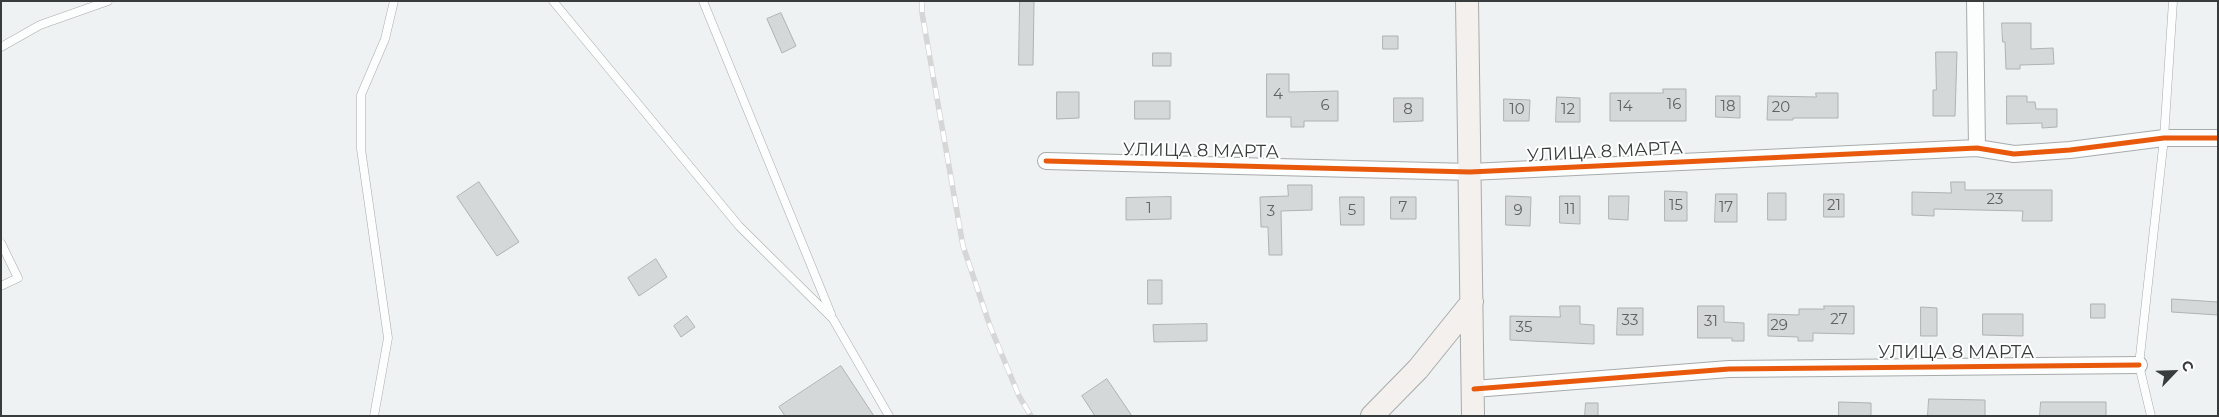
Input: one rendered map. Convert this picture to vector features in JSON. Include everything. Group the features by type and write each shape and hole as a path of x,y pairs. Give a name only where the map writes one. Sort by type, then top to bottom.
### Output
{"main road":[{"path":"1467,1 1473,416"},
{"path":"1372,416 1418,368 1472,302"}],"street":[{"path":"1976,1 1977,148"},
{"name":"УЛИЦА 8 МАРТА","path":"1046,161 1470,172 1977,148 2014,154 2070,150 2164,138 2218,138"},
{"name":"УЛИЦА 8 МАРТА","path":"1474,389 1728,369 2139,366"}],"lane":[{"path":"1,47 40,25 108,1"},
{"path":"374,416 388,338 361,149 361,95 385,38 394,1"},
{"path":"554,1 739,226 833,319"},
{"path":"703,1 833,319 889,416"},
{"path":"2151,416 2139,366 2164,138 2173,1"},
{"path":"1,243 18,278 1,286"}],"building":[{"path":"1020,1 1034,1 1033,65 1019,65"},
{"path":"781,13 796,46 782,53 767,19"},
{"path":"2002,23 2031,23 2031,49 2053,48 2054,64 2020,65 2020,69 2006,69"},
{"path":"1383,36 1398,36 1398,49 1383,49"},
{"path":"1936,52 1957,52 1955,116 1933,116 1933,90 1936,90"},
{"path":"1153,53 1171,53 1171,66 1153,66"},
{"path":"1267,74 1289,74 1289,92 1338,91 1338,121 1304,121 1304,127 1291,127 1291,117 1267,117"},
{"path":"1663,89 1686,89 1686,121 1610,121 1610,93 1663,93"},
{"path":"1057,92 1079,92 1079,118 1057,119"},
{"path":"1816,93 1838,93 1838,118 1767,120 1768,96 1816,97"},
{"path":"1716,96 1740,96 1740,118 1716,117"},
{"path":"2007,96 2027,96 2027,102 2035,102 2036,109 2057,109 2057,127 2042,128 2042,123 2007,124"},
{"path":"1557,97 1580,98 1580,122 1556,122"},
{"path":"1394,98 1423,98 1423,121 1394,122"},
{"path":"1504,99 1530,100 1529,121 1504,121"},
{"path":"1135,101 1170,101 1170,119 1135,119"},
{"path":"479,182 519,242 497,256 457,197"},
{"path":"1951,182 1965,182 1965,190 2052,190 2052,221 2022,221 2023,211 1934,209 1934,216 1912,215 1912,192 1951,193"},
{"path":"1288,185 1312,185 1312,210 1281,211 1282,255 1269,255 1268,227 1261,227 1260,197 1288,196"},
{"path":"1665,191 1687,192 1687,221 1665,221"},
{"path":"1768,193 1786,193 1786,220 1768,220"},
{"path":"1716,194 1737,194 1737,222 1715,222"},
{"path":"1824,194 1844,194 1844,217 1824,217"},
{"path":"1506,196 1531,197 1530,226 1506,225"},
{"path":"1560,196 1580,196 1580,224 1560,223"},
{"path":"1609,196 1629,196 1628,220 1609,219"},
{"path":"1171,197 1171,219 1126,220 1126,198"},
{"path":"1340,197 1364,197 1364,225 1341,225"},
{"path":"1391,197 1416,197 1416,219 1391,219"},
{"path":"656,259 667,277 639,296 628,278"},
{"path":"1148,280 1162,280 1162,304 1148,304"},
{"path":"2172,299 2218,302 2218,315 2172,312"},
{"path":"2091,304 2105,304 2105,318 2091,318"},
{"path":"1560,306 1580,306 1580,324 1594,325 1594,344 1510,340 1510,316 1560,317"},
{"path":"1698,306 1724,306 1724,322 1744,323 1744,341 1732,341 1732,338 1698,338"},
{"path":"1824,306 1854,306 1854,334 1813,333 1813,341 1798,341 1798,337 1768,336 1768,314 1799,315 1799,309 1824,309"},
{"path":"1921,307 1937,308 1937,336 1921,336"},
{"path":"1618,308 1643,308 1643,335 1617,335"},
{"path":"1983,314 2023,314 2023,336 1983,335"},
{"path":"687,316 695,327 681,337 674,326"},
{"path":"1207,324 1207,341 1154,342 1153,325"},
{"path":"841,366 874,416 785,416 779,407"},
{"path":"1107,379 1132,416 1095,416 1082,396"},
{"path":"1929,399 1985,400 1985,416 1928,416"},
{"path":"1839,402 1871,403 1871,416 1839,416"},
{"path":"2041,402 2106,402 2106,416 2040,416"},
{"path":"1586,403 1598,403 1598,416 1585,416"}],"railway":[{"path":"922,1 922,13 963,246 990,326 1019,396 1031,416"}],"cycle path":[{"path":"1046,161 1470,172 1977,148 2014,154 2070,150 2164,138 2218,138"},
{"path":"1474,389 1729,369 2139,365"}]}
